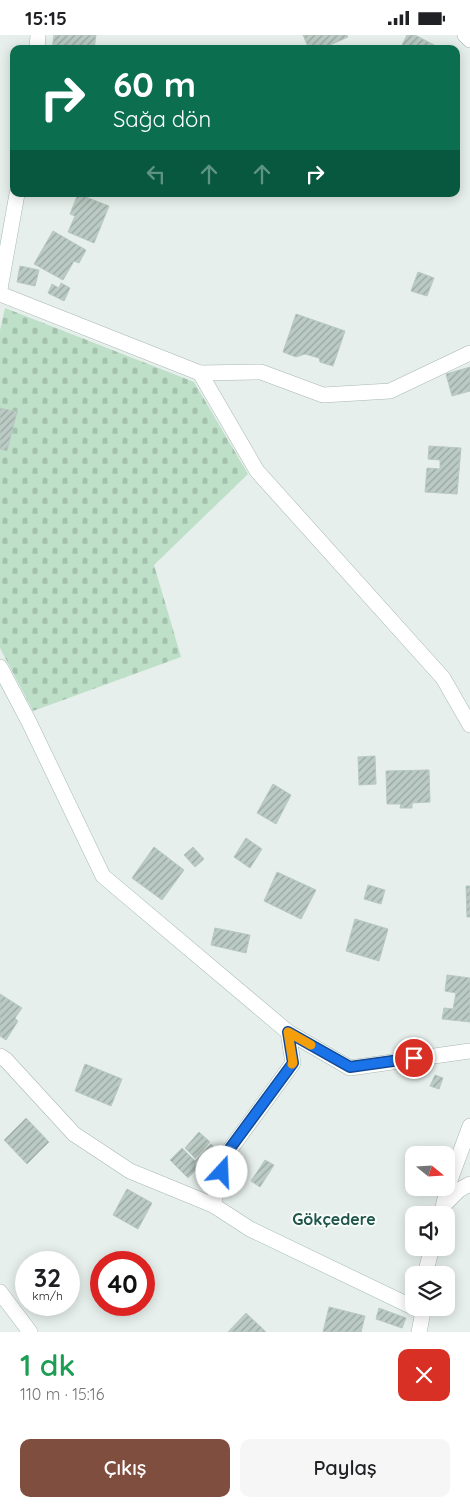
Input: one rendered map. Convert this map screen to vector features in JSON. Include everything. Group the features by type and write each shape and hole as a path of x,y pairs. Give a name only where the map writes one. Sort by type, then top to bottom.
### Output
{"street":[{"path":"466,35 470,40"},
{"path":"0,289 17,197"},
{"path":"0,294 200,373 261,372 323,395 390,391 470,353"},
{"path":"200,373 257,471 443,678 470,725"},
{"path":"0,667 29,722 103,876 288,1032 350,1067 470,1051"},
{"path":"214,1205 226,1155 293,1063 288,1032"},
{"path":"0,1056 6,1060 74,1134 130,1171 214,1205 250,1229 405,1302"},
{"path":"443,1206 449,1183 470,1126"},
{"path":"445,1206 459,1190 470,1184"},
{"path":"0,1292 30,1332"},
{"path":"419,1332 422,1316"}],"green space":[{"path":"5,308 194,382 248,474 154,565 181,657 33,711 0,648 0,330"}],"building":[{"path":"54,35 96,35 95,45 53,45"},
{"path":"303,35 347,35 348,37 330,45 307,45"},
{"path":"407,35 415,35 434,45 402,45"},
{"path":"77,197 86,197 109,206 94,243 68,232 75,216 70,214"},
{"path":"53,231 86,250 79,263 74,261 63,280 34,264"},
{"path":"20,266 39,270 35,286 17,282"},
{"path":"418,272 434,278 427,296 411,291"},
{"path":"61,283 70,288 64,301 48,293 52,284 59,288"},
{"path":"296,314 345,331 333,366 320,362 319,358 305,354 296,357 283,352"},
{"path":"470,367 470,391 452,396 446,374"},
{"path":"0,408 17,412 7,451 0,449"},
{"path":"429,446 461,448 457,494 425,492 427,468 440,469 440,460 428,459"},
{"path":"375,756 376,784 359,785 358,757"},
{"path":"429,770 430,802 412,803 412,808 400,808 401,804 387,804 386,771"},
{"path":"273,784 291,795 276,824 257,813"},
{"path":"246,838 262,849 250,868 234,857"},
{"path":"154,847 184,870 162,900 132,878"},
{"path":"193,847 204,859 195,867 184,855"},
{"path":"277,872 316,890 301,919 264,901"},
{"path":"368,885 385,890 381,904 364,899"},
{"path":"466,886 470,886 470,917 467,917"},
{"path":"355,919 388,929 379,961 346,951"},
{"path":"215,928 250,935 246,953 211,945"},
{"path":"447,975 470,978 470,1022 442,1019 444,1008 453,1009 456,993 445,991"},
{"path":"0,994 22,1008 15,1018 18,1021 6,1040 0,1036"},
{"path":"85,1064 122,1079 111,1106 75,1091"},
{"path":"435,1075 443,1078 439,1089 430,1086"},
{"path":"26,1118 49,1142 27,1164 4,1140"},
{"path":"199,1132 210,1142 195,1158 185,1148"},
{"path":"211,1144 216,1149 188,1178 170,1160 182,1148 195,1161"},
{"path":"265,1160 274,1165 260,1187 251,1181"},
{"path":"127,1189 152,1203 138,1229 113,1215"},
{"path":"329,1307 365,1316 361,1332 323,1332"},
{"path":"379,1308 406,1318 402,1328 376,1319"},
{"path":"246,1313 266,1332 228,1332"}],"slow traffic":[{"path":"292,1064 288,1032 311,1045"}],"district":[{"name":"Gökçedere","path":"334,1219"}],"route":[{"path":"222,1172 226,1155 231,1147 293,1063 288,1032 350,1067 414,1058"}]}
